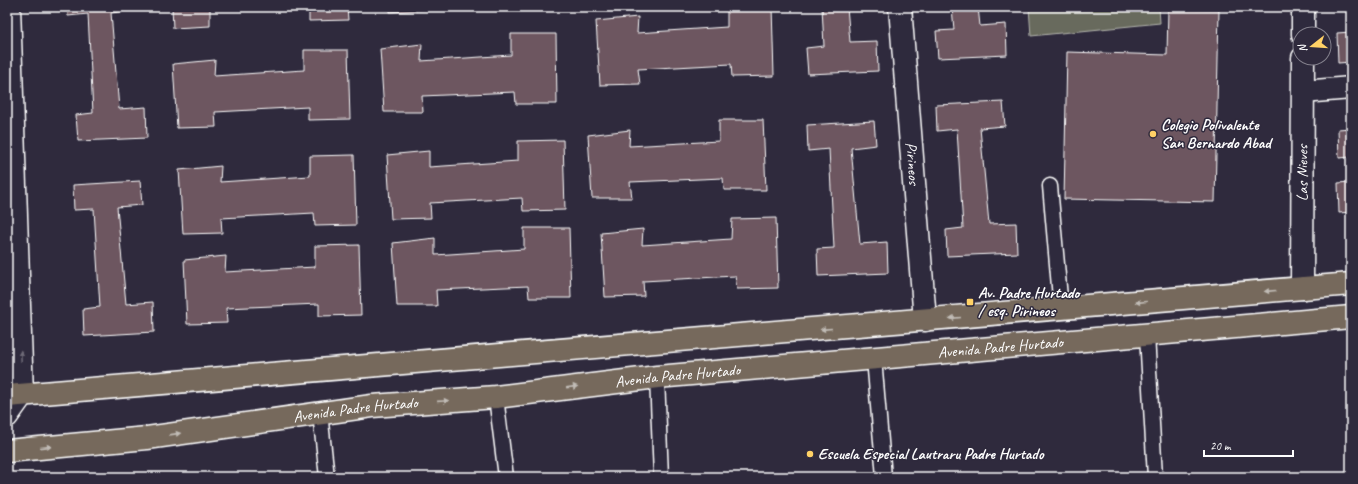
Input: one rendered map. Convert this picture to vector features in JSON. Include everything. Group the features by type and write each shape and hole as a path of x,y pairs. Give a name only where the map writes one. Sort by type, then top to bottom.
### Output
{"main road":[{"name":"Avenida Padre Hurtado","path":"15,396 1351,284"},
{"name":"Avenida Padre Hurtado","path":"7,452 147,438 372,406 496,397 656,377 1351,317"}],"street":[{"path":"7,416 15,396 9,7"},
{"name":"Pirineos","path":"900,7 925,320"},
{"path":"1303,7 1303,26"},
{"name":"Las Nieves","path":"1302,288 1303,66"},
{"path":"1303,92 1351,88"}],"lane":[{"path":"1050,186 1061,308"},
{"path":"1147,335 1155,477"},
{"path":"874,358 884,477"},
{"path":"656,377 661,477"},
{"path":"496,397 506,477"},
{"path":"320,413 327,477"}],"green space":[{"path":"1029,7 1159,7 1160,23 1031,36"}],"building":[{"path":"67,7 135,7 135,10 111,13 119,109 146,107 147,138 78,141 76,115 93,113 88,14 68,16"},
{"path":"172,7 242,7 210,8 210,26 173,28"},
{"path":"309,7 347,7 348,20 309,21"},
{"path":"390,7 427,7 427,10 390,12"},
{"path":"727,7 772,7 774,76 732,77 731,64 638,69 640,84 600,85 596,21 638,17 637,33 727,27"},
{"path":"822,7 847,7 850,42 877,41 878,71 808,74 806,48 824,46"},
{"path":"952,7 978,7 980,26 1006,24 1007,55 938,58 936,31 954,30"},
{"path":"1168,9 1219,10 1215,202 1064,199 1067,52 1167,55"},
{"path":"1351,32 1351,62 1338,63 1337,33"},
{"path":"511,34 556,34 557,104 516,104 515,92 422,96 423,112 384,112 380,49 422,44 421,61 511,55"},
{"path":"304,50 348,50 350,119 308,120 308,107 215,112 216,127 177,128 173,64 215,60 214,76 304,70"},
{"path":"1003,102 1005,126 980,128 989,224 1016,223 1017,253 947,256 946,230 963,228 957,129 937,131 936,105"},
{"path":"719,120 763,120 766,190 724,190 723,178 630,182 632,198 592,198 588,135 630,130 629,146 719,141"},
{"path":"874,121 876,145 851,148 860,244 887,242 888,273 818,276 817,249 834,248 829,149 808,151 807,125"},
{"path":"1351,128 1351,157 1339,158 1338,129"},
{"path":"563,140 565,210 523,211 522,198 430,203 431,218 391,219 387,155 429,151 429,167 518,161 518,141"},
{"path":"354,155 356,225 315,226 314,213 221,218 222,233 183,234 179,170 221,166 220,182 310,176 310,156"},
{"path":"140,181 142,205 117,207 126,304 153,302 154,332 84,336 83,309 100,307 94,209 74,210 73,185"},
{"path":"1351,182 1351,212 1339,213 1338,183"},
{"path":"776,218 778,288 737,289 735,276 643,281 644,296 605,297 601,233 643,229 642,245 731,239 732,219"},
{"path":"524,228 569,228 571,298 529,298 528,286 436,290 437,306 397,306 393,243 435,238 435,255 524,249"},
{"path":"359,245 361,315 319,316 319,304 226,308 227,323 187,324 184,260 226,256 225,272 315,267 315,246"}],"place":[{"name":"Colegio Polivalente San Bernardo Abad","path":"1153,134"},
{"name":"Av. Padre Hurtado / esq. Pirineos","path":"970,302"},
{"name":"Escuela Especial Lautraru Padre Hurtado","path":"810,454"}]}
